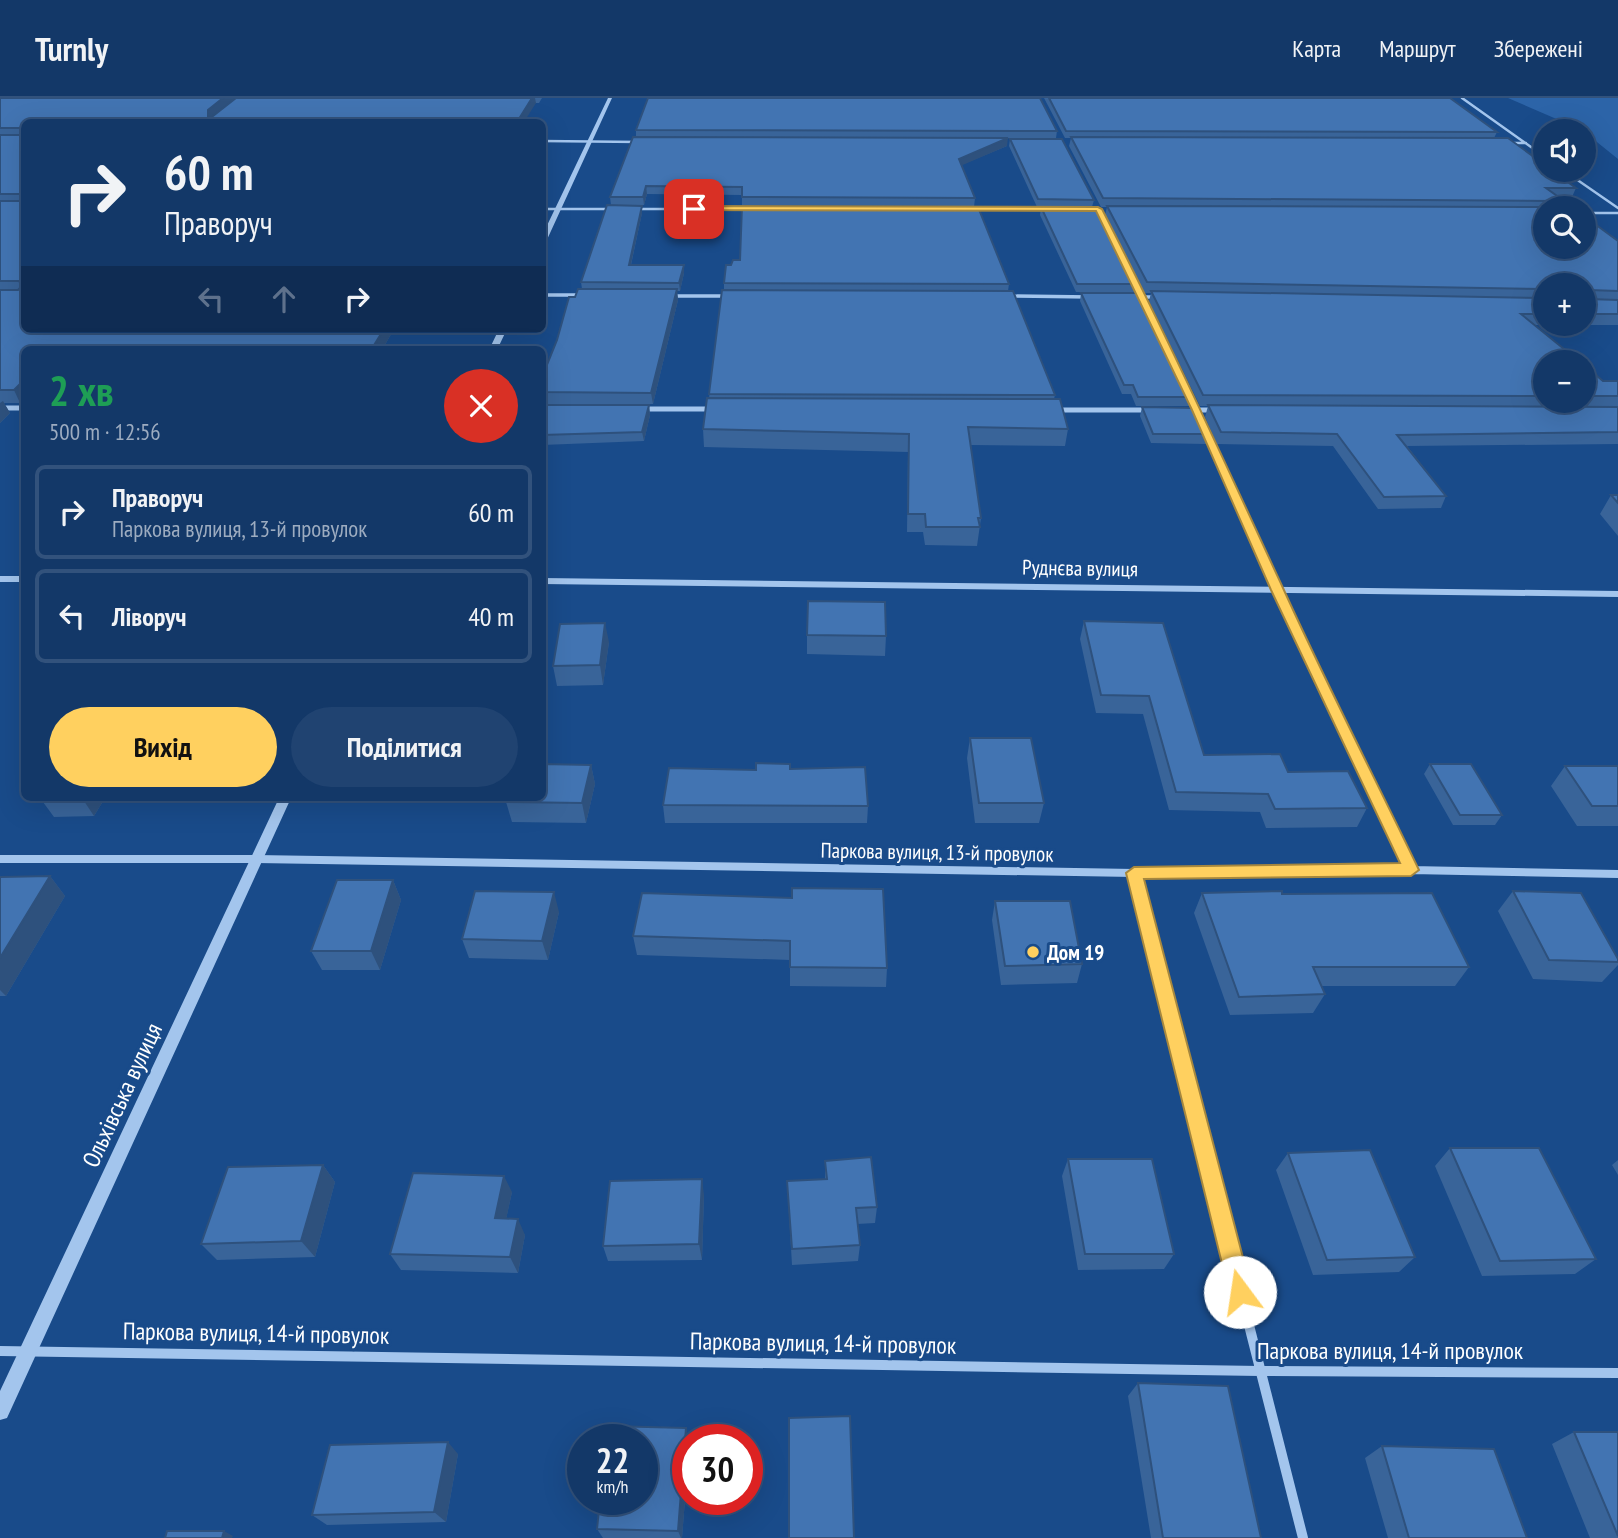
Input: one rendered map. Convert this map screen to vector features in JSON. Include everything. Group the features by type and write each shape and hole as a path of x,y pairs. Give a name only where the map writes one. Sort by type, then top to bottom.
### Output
{"street":[{"path":"546,236 610,98"},
{"path":"1462,98 1533,148"},
{"path":"546,141 645,142"},
{"path":"1499,143 1526,143"},
{"path":"1579,182 1618,211"},
{"path":"546,209 614,209"},
{"path":"628,209 752,209"},
{"path":"960,209 1057,209"},
{"path":"1596,212 1618,211"},
{"path":"1126,265 1197,410 1277,590 1411,870"},
{"path":"546,295 584,295"},
{"path":"668,296 738,296"},
{"path":"1003,296 1101,297"},
{"path":"1129,297 1171,297"},
{"path":"0,408 21,408"},
{"path":"640,409 724,409"},
{"path":"1044,410 1156,410"},
{"path":"1183,410 1224,410"},
{"path":"0,579 21,579"},
{"name":"Руднєва вулиця","path":"546,581 1618,594"},
{"name":"Ольхівська вулиця","path":"0,1411 284,801"},
{"name":"Паркова вулиця, 13-й провулок","path":"0,859 256,859 1134,873 1411,870 1618,874"},
{"path":"1134,873 1303,1538"},
{"name":"Паркова вулиця, 14-й провулок","path":"0,1351 1260,1371 1618,1373"}],"shaded area":[{"path":"1508,98 1618,98 1618,159 1596,141 1596,119 1557,119"}],"building":[{"path":"0,98 223,98 208,110 208,116 213,116 236,98 532,98 519,119 21,119 21,129 0,128"},
{"path":"648,98 1040,98 1057,131 636,130"},
{"path":"1049,98 1450,98 1497,132 1066,131"},
{"path":"0,135 20,135 21,195 0,194"},
{"path":"633,137 1008,138 959,159 975,198 742,197 742,187 646,186 643,197 610,197"},
{"path":"1071,137 1508,138 1533,156 1533,182 1568,182 1576,188 1546,188 1557,196 1533,196 1533,201 1103,198"},
{"path":"1010,139 1062,139 1094,200 1038,199"},
{"path":"21,200 21,284 19,281 0,281 0,201"},
{"path":"607,205 642,206 629,265 684,265 679,283 581,282"},
{"path":"742,206 978,207 1009,284 724,283 726,265 731,265 733,260 740,260"},
{"path":"1107,206 1533,207 1533,259 1596,259 1596,225 1618,241 1618,291 1596,290 1596,273 1533,273 1533,289 1147,282"},
{"path":"1041,207 1098,207 1136,284 1077,284"},
{"path":"21,287 21,333 382,333 373,346 21,346 21,383 14,390 0,390 0,290 18,290"},
{"path":"578,289 677,289 651,393 546,392 546,367 569,297 575,297"},
{"path":"722,290 1013,291 1055,395 709,394"},
{"path":"1151,291 1533,298 1533,314 1521,314 1533,324 1533,336 1548,336 1565,350 1533,350 1533,396 1203,395"},
{"path":"1081,293 1141,293 1191,397 1138,397 1133,385 1124,385"},
{"path":"1596,299 1618,300 1618,314 1596,314"},
{"path":"1596,375 1603,381 1618,381 1618,396 1596,396"},
{"path":"707,398 1060,399 1068,429 968,427 980,527 926,527 925,514 908,514 909,434 703,429"},
{"path":"546,405 649,405 642,432 546,435"},
{"path":"1208,405 1533,407 1533,413 1596,413 1596,407 1618,407 1618,432 1397,435 1446,496 1384,497 1337,434 1221,432"},
{"path":"1142,407 1196,408 1208,434 1153,434"},
{"path":"808,601 885,602 886,636 807,635"},
{"path":"1084,621 1163,623 1204,755 1280,754 1288,772 1348,771 1367,808 1275,809 1268,794 1176,792 1149,696 1101,695"},
{"path":"605,623 600,665 553,666 560,624"},
{"path":"970,738 1031,738 1044,803 979,803"},
{"path":"756,763 790,764 790,769 865,767 868,806 663,805 669,768 756,770"},
{"path":"546,764 591,765 582,803 506,802 546,801"},
{"path":"1430,764 1471,764 1502,815 1460,815"},
{"path":"1565,766 1618,766 1618,806 1592,806"},
{"path":"50,876 0,958 0,877"},
{"path":"337,880 393,880 371,951 311,951"},
{"path":"792,888 883,889 887,968 790,967 790,941 633,936 642,893 792,898"},
{"path":"475,891 554,892 542,941 462,939"},
{"path":"1282,891 1282,894 1432,893 1469,967 1313,967 1325,994 1239,997 1202,893"},
{"path":"1513,891 1581,893 1618,962 1549,960"},
{"path":"995,901 1070,901 1082,964 1005,966"},
{"path":"1450,1148 1539,1148 1596,1259 1500,1261"},
{"path":"1370,1150 1415,1257 1327,1260 1288,1153"},
{"path":"871,1157 877,1207 856,1208 860,1245 792,1249 787,1181 827,1179 825,1161"},
{"path":"1068,1159 1152,1159 1174,1254 1085,1254"},
{"path":"323,1165 301,1241 201,1244 228,1167"},
{"path":"413,1173 504,1176 495,1218 518,1219 510,1257 390,1254"},
{"path":"702,1179 699,1244 603,1246 610,1181"},
{"path":"1138,1383 1228,1386 1261,1538 1163,1538"},
{"path":"850,1416 854,1538 789,1538 789,1418"},
{"path":"658,1427 672,1428 672,1515 679,1515 678,1531 597,1529 598,1515 658,1515"},
{"path":"1574,1432 1618,1432 1618,1536"},
{"path":"448,1442 434,1512 312,1515 330,1445"},
{"path":"1382,1446 1494,1449 1527,1538 1409,1538"},
{"path":"167,1531 224,1531 222,1538 165,1538"}],"place":[{"name":"Дом 19","path":"1033,952"}],"route":[{"path":"694,209 1098,209 1143,297 1197,410 1277,590 1411,870 1134,873 1240,1292"}]}
